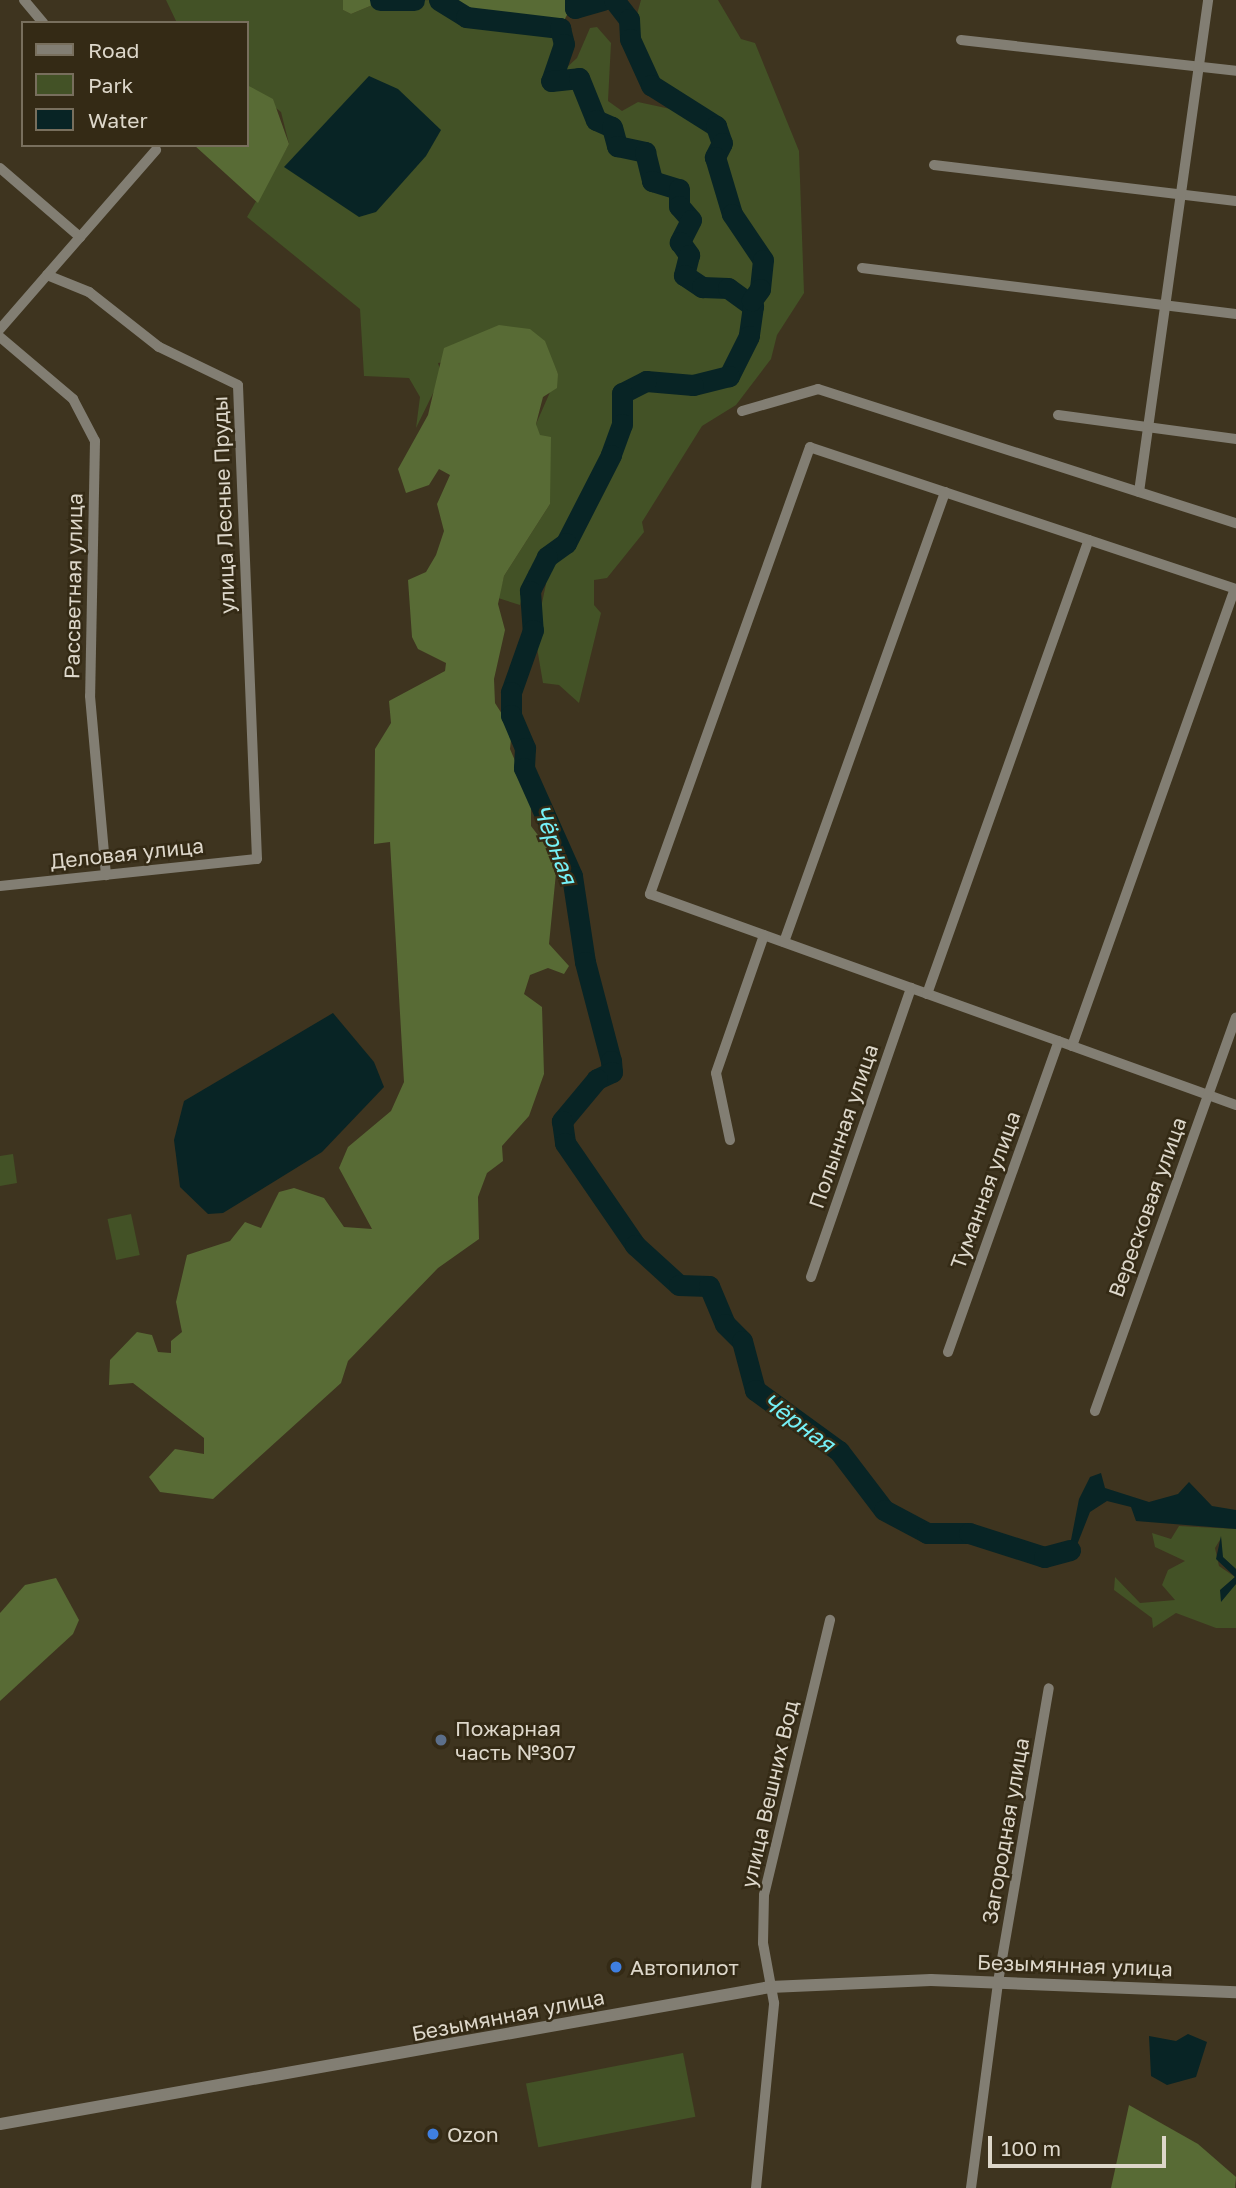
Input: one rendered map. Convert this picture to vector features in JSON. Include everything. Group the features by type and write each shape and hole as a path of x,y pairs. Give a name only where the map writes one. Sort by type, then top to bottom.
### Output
{"street":[{"path":"24,0 41,21"},
{"path":"1139,492 1151,429 1208,0"},
{"path":"961,40 1236,72"},
{"path":"0,329 156,150"},
{"path":"934,165 1236,201"},
{"path":"0,168 80,237"},
{"path":"862,268 1236,314"},
{"name":"улица Лесные Пруды","path":"47,275 89,292 159,347 238,385 257,859"},
{"name":"Рассветная улица","path":"0,337 73,399 94,440 90,696 106,875"},
{"path":"742,411 818,388 1236,523"},
{"path":"1058,415 1236,439"},
{"path":"1072,1046 1236,589 810,447 650,894 785,942 927,994 1236,1105"},
{"path":"785,942 946,492"},
{"path":"927,994 1089,540"},
{"name":"Деловая улица","path":"0,886 257,859"},
{"path":"730,1140 716,1073 764,935"},
{"name":"Полынная улица","path":"811,1277 911,988"},
{"name":"Вересковая улица","path":"1095,1411 1236,1017"},
{"name":"Туманная улица","path":"948,1352 1059,1041"},
{"name":"улица Вешних Вод","path":"756,2188 774,2003 770,1987 764,1895 830,1620"},
{"name":"Загородная улица","path":"971,2188 998,1982 1049,1688"},
{"name":"Безымянная улица","path":"0,2124 770,1987 870,1979 1236,1992"}],"green space":[{"path":"166,0 343,0 343,10 351,14 382,1 439,0 466,17 560,28 564,44 552,81 577,58 590,28 597,27 611,43 608,101 622,111 638,102 689,113 678,97 659,94 651,85 630,39 641,0 718,0 741,39 755,43 799,151 804,293 777,335 771,359 736,405 702,426 642,522 644,532 607,578 594,580 594,605 601,613 579,703 559,685 543,683 535,636 546,584 538,572 529,570 520,605 498,598 504,576 550,504 536,424 558,374 544,348 438,363 442,375 416,428 420,397 409,378 364,376 360,309 247,217 289,144 281,112 248,86 248,21 176,21"},
{"path":"343,0 414,0 382,1 351,14 343,10"},
{"path":"439,0 575,0 560,28 553,28 466,17"},
{"path":"248,86 273,99 289,144 258,203 196,147 248,147"},
{"path":"499,325 530,329 545,341 558,374 557,388 543,397 536,424 540,435 551,437 550,504 504,576 498,604 505,630 494,679 495,703 512,730 510,749 531,798 531,826 550,851 556,873 549,944 569,966 564,974 548,968 530,975 524,994 542,1007 544,1074 529,1116 502,1146 503,1161 487,1173 478,1197 479,1239 438,1268 348,1361 341,1383 213,1499 160,1492 149,1477 175,1449 204,1454 204,1438 133,1383 109,1385 110,1360 137,1332 152,1335 158,1352 171,1353 171,1341 182,1332 176,1302 187,1255 230,1241 245,1222 261,1228 279,1192 294,1188 324,1198 344,1227 372,1229 339,1168 348,1147 391,1111 404,1082 390,842 374,844 375,749 391,723 389,701 445,671 446,663 418,649 412,637 408,580 426,572 436,555 444,531 437,504 450,475 439,469 429,485 406,493 398,469 428,415 444,348"},
{"path":"13,1154 17,1183 0,1186 0,1156"},
{"path":"131,1214 140,1255 116,1260 108,1219"},
{"path":"1179,1526 1236,1529 1236,1569 1222,1557 1221,1538 1215,1548 1219,1566 1235,1577 1221,1590 1224,1594 1236,1584 1236,1628 1216,1628 1176,1613 1153,1628 1152,1618 1114,1590 1115,1577 1140,1603 1175,1600 1162,1585 1168,1570 1185,1561 1155,1547 1152,1533 1171,1539"},
{"path":"56,1578 79,1620 73,1634 0,1701 0,1613 25,1585"},
{"path":"683,2053 695,2117 538,2147 526,2084"},
{"path":"1129,2105 1198,2144 1236,2177 1235,2188 1111,2188"}],"water":[{"path":"369,76 398,89 441,130 426,156 376,212 359,217 284,167"},
{"path":"333,1013 374,1062 384,1087 322,1152 223,1213 208,1214 180,1187 174,1140 184,1101"},
{"path":"1101,1473 1105,1488 1149,1502 1178,1494 1189,1482 1212,1506 1236,1510 1236,1529 1136,1521 1131,1507 1107,1501 1090,1512 1073,1555 1044,1557 1071,1540 1079,1499 1090,1477"},
{"path":"1221,1536 1223,1557 1236,1569 1236,1584 1221,1602 1220,1590 1235,1577 1216,1559"},
{"path":"1188,2034 1207,2042 1196,2077 1167,2085 1151,2076 1149,2036 1176,2041"}],"waterway":[{"name":"Чёрная","path":"380,0 414,0"},
{"name":"Чёрная","path":"439,0 466,17 560,28 564,44 551,81 579,78 596,120 612,127 617,146 645,152 652,181 679,189 679,206 691,220 680,242 689,255 684,275 702,287 728,288 753,306 749,336 729,376 693,385 646,381 622,393 622,424 611,455 566,543 547,557 530,591 533,630 511,692 511,715 525,748 524,768 572,876 585,962 612,1072 597,1079 562,1121 565,1143 635,1245 679,1285 709,1286 725,1324 742,1341 755,1390 839,1451 884,1510 927,1533 969,1533 1044,1557 1070,1550"},
{"path":"575,0 575,8 603,0"},
{"path":"614,0 629,19 630,39 651,85 716,126 722,143 715,157 732,214 763,260 760,289 752,300"}],"place":[{"name":"Пожарная часть №307","path":"441,1740"},
{"name":"Автопилот","path":"616,1967"},
{"name":"Ozon","path":"433,2134"}]}
